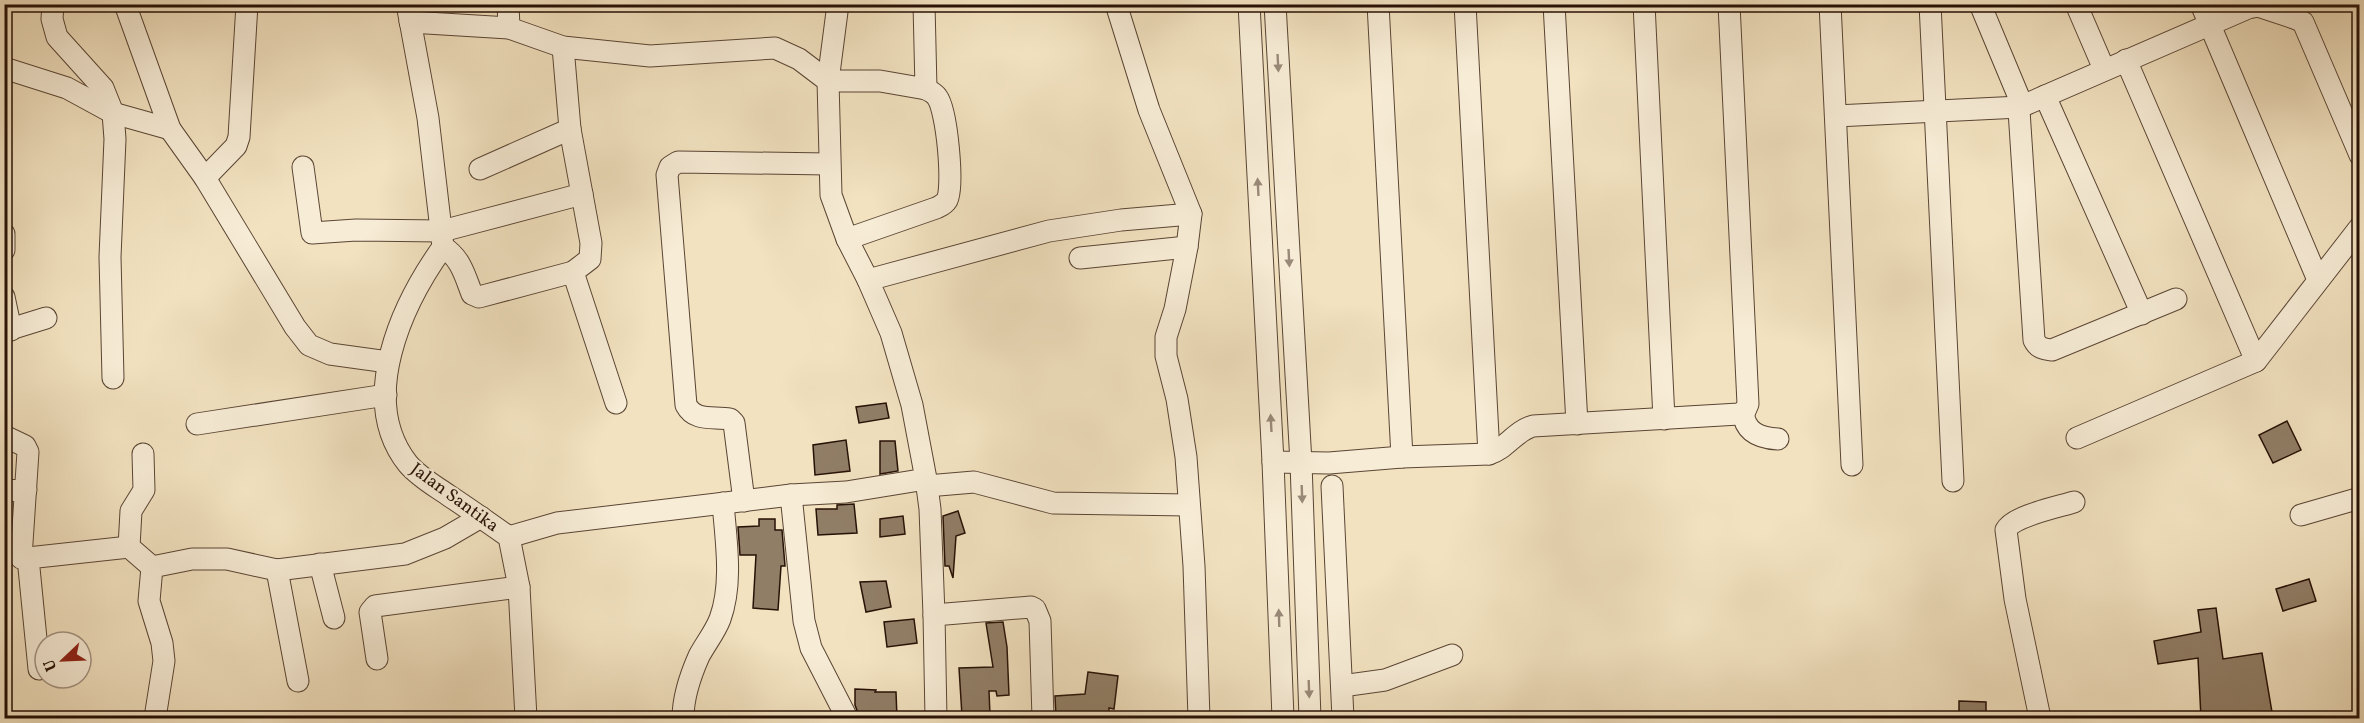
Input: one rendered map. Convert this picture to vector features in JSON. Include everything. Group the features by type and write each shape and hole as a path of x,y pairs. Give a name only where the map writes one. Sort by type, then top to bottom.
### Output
{"street":[{"path":"53,4 52,19 57,38 103,88 113,113 115,139 110,257 113,378"},
{"path":"125,4 170,129 205,178 295,327 309,345 330,354 388,362"},
{"path":"205,178 236,146 239,136 247,4"},
{"path":"508,4 509,28"},
{"path":"838,4 828,81 831,195 847,239 891,333 912,405 930,508 936,718"},
{"path":"924,4 926,89"},
{"path":"1116,4 1149,110 1191,214 1175,309 1166,337 1166,357 1177,399 1186,457 1199,718"},
{"path":"1249,4 1273,462 1283,718"},
{"path":"1275,4 1301,464 1310,718"},
{"path":"1378,4 1402,457"},
{"path":"1465,4 1489,454"},
{"path":"1554,4 1577,424"},
{"path":"1644,4 1664,419"},
{"path":"1729,4 1748,404 1743,412 1744,424 1757,436 1778,440"},
{"path":"1830,4 1852,465"},
{"path":"1930,4 1953,481"},
{"path":"1980,4 2013,80 2020,107 2034,340 2040,348 2052,350 2176,299"},
{"path":"2076,4 2104,69"},
{"path":"1836,116 2020,107 2126,60 2205,14 2258,6 2303,22 2360,154"},
{"path":"563,47 570,129 591,243 590,259 573,272 478,297 472,294 460,264 442,239 428,118 408,13 509,28 563,47 650,56 776,48 799,59 828,81 880,81 926,89 937,97 944,112 950,184 947,200 936,208 847,239"},
{"path":"2205,14 2318,280"},
{"path":"2126,60 2256,361"},
{"path":"4,68 67,88 113,113 170,129"},
{"path":"2045,96 2142,314"},
{"path":"480,169 570,129"},
{"path":"683,718 689,686 699,657 719,621 724,604 734,502 734,423 730,418 696,416 690,413 686,405 667,175 670,167 678,162 829,164"},
{"path":"303,167 312,233 356,230 442,239 582,194"},
{"path":"868,280 1049,231 1120,220 1191,214"},
{"path":"2077,438 2256,361 2360,227"},
{"path":"4,234 4,250"},
{"name":"Jalan Santika","path":"442,239 407,305 388,362 386,396 390,428 399,451 410,466 432,484 509,537 519,587 526,718"},
{"path":"1080,258 1187,247"},
{"path":"573,272 616,403"},
{"path":"4,297 8,330 46,318"},
{"path":"198,424 386,396"},
{"path":"1273,462 1301,464 1489,454 1527,428 1743,412"},
{"path":"4,436 25,446 28,452 18,558 33,637"},
{"path":"129,547 131,511 144,490 143,454"},
{"path":"509,537 557,523 791,495 846,492 926,483 974,482 1053,503 1190,505"},
{"path":"1332,486 1343,718"},
{"path":"4,491 26,490"},
{"path":"791,495 804,621 812,648 847,718"},
{"path":"2301,515 2360,498"},
{"path":"2040,718 2015,599 2006,531 2008,526 2019,519 2074,502"},
{"path":"152,567 192,560 227,560 277,570 405,554 445,538 481,517"},
{"path":"18,558 129,547 152,567"},
{"path":"320,564 334,618"},
{"path":"152,567 149,601 162,643 164,661 155,718"},
{"path":"277,570 298,681"},
{"path":"377,659 370,612 375,606 519,587"},
{"path":"934,615 1022,607 1035,609 1039,616 1041,637 1043,718"},
{"path":"1342,686 1385,680 1452,655"}],"building":[{"path":"886,403 889,418 859,423 856,407"},
{"path":"2287,421 2301,450 2273,463 2259,435"},
{"path":"846,440 850,471 815,475 813,445"},
{"path":"880,441 895,441 898,471 880,474"},
{"path":"854,504 857,533 818,535 816,509 837,509 837,505"},
{"path":"958,511 965,533 956,536 953,578 949,566 945,566 943,516"},
{"path":"903,516 905,534 880,537 880,519"},
{"path":"759,519 775,519 775,530 782,530 785,566 781,566 778,610 753,608 756,555 740,555 738,527 759,526"},
{"path":"2309,579 2316,601 2283,611 2276,589"},
{"path":"886,581 891,607 866,612 860,582"},
{"path":"2216,608 2223,659 2262,653 2273,718 2201,718 2198,658 2158,664 2154,641 2201,632 2198,610"},
{"path":"914,619 917,643 887,647 884,622"},
{"path":"1003,622 1007,647 1009,695 997,696 996,691 989,691 990,715 962,716 959,668 993,667 986,623"},
{"path":"1088,672 1118,676 1114,709 1109,708 1109,718 1056,718 1055,696 1085,694"},
{"path":"855,689 896,692 897,718 860,718 855,705"},
{"path":"1959,701 1986,702 1986,718 1959,718"}]}
